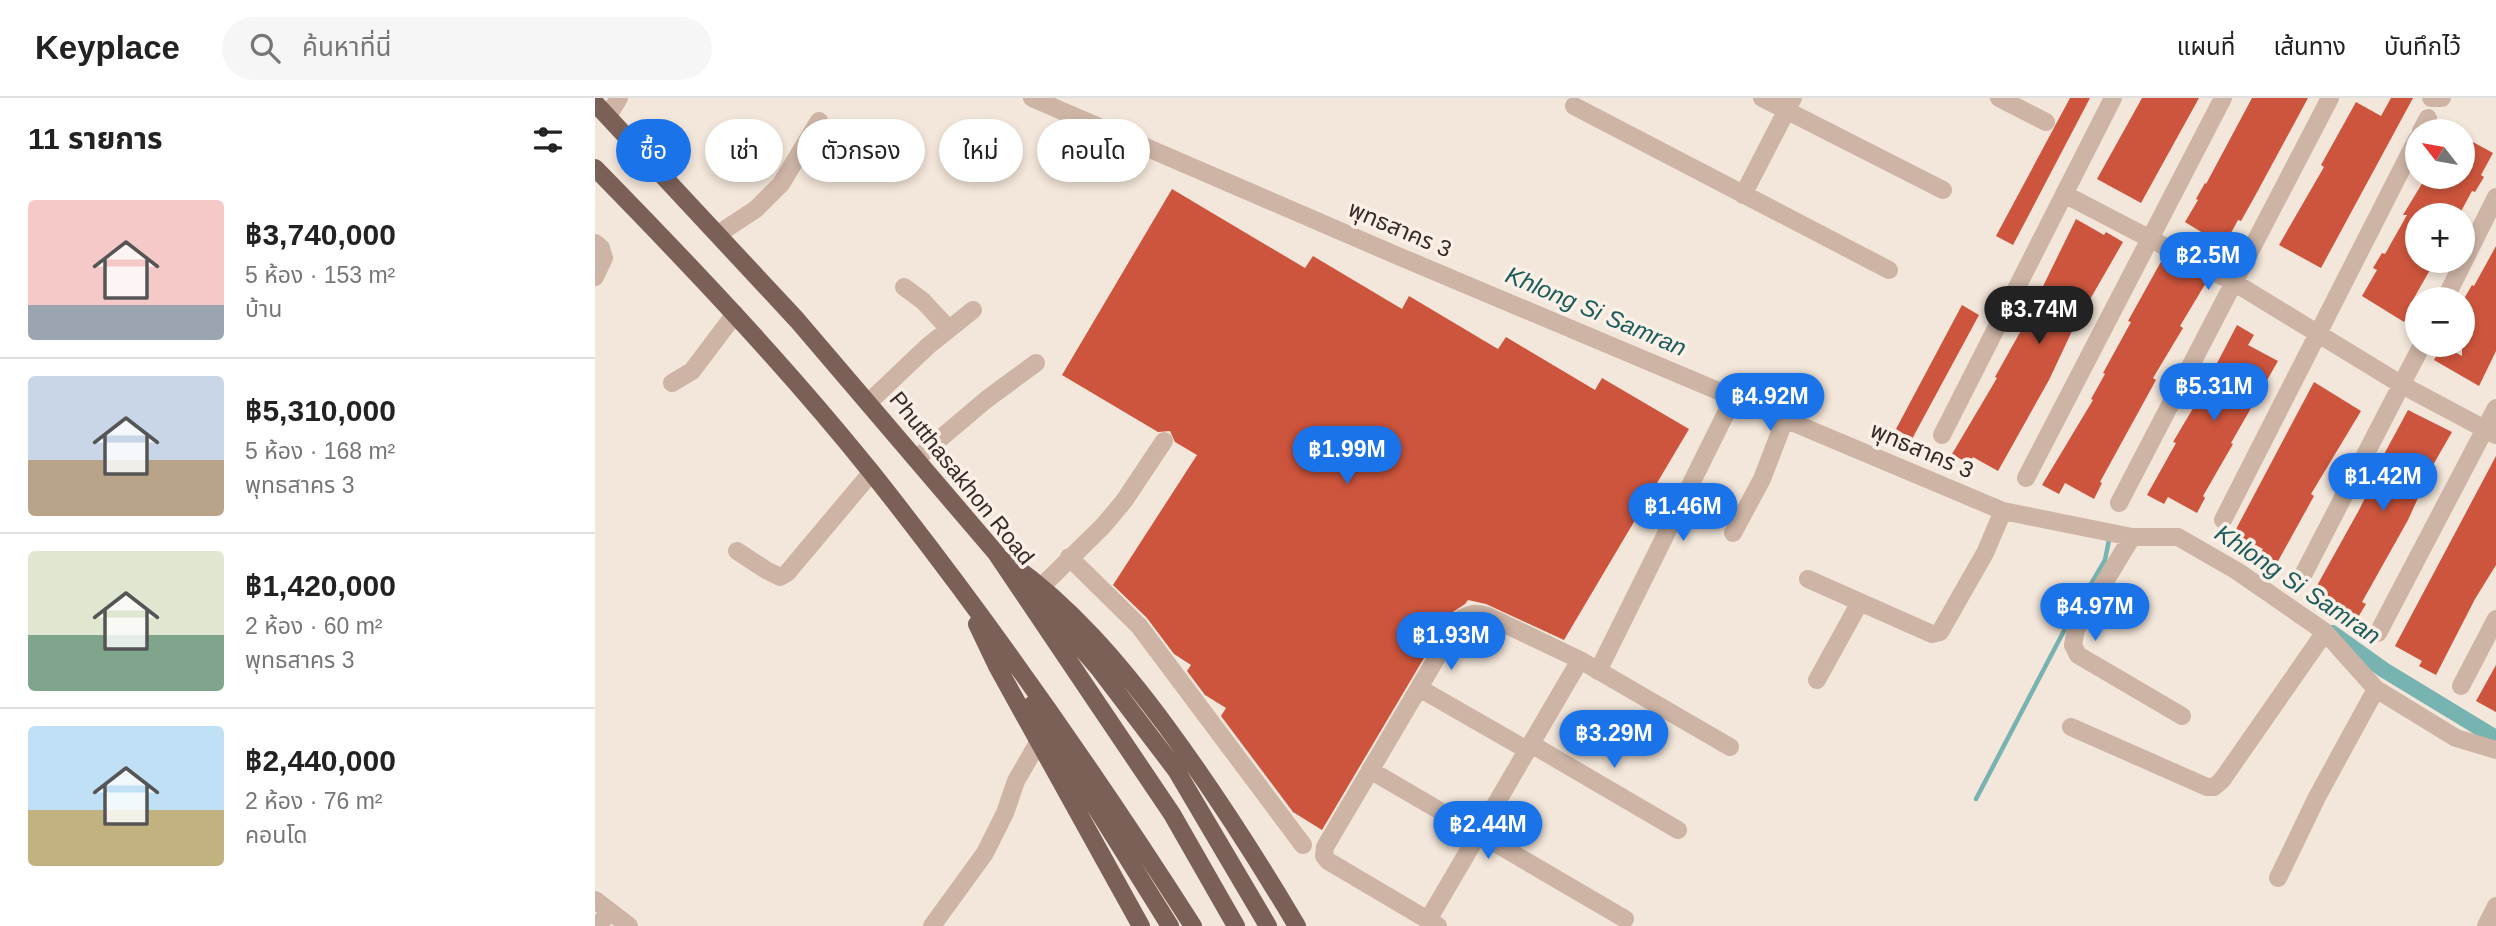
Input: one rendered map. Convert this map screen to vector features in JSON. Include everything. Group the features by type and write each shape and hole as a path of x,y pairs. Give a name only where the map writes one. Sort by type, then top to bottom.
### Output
{"main road":[{"name":"Phutthasakhon Road","path":"601,110 718,234 996,553 1172,814 1236,926"},
{"path":"595,167 735,314 871,473 954,580 1073,743 1193,926"},
{"path":"996,553 1041,587 1095,638 1132,680 1238,827 1297,926"},
{"path":"996,553 1074,638 1177,770 1268,926"},
{"path":"954,580 1141,926"},
{"path":"954,580 1170,926"}],"street":[{"path":"601,110 619,98"},
{"name":"พุทธสาคร 3","path":"1032,98 2003,510 2132,537 2178,537 2237,571 2325,632 2376,689 2456,737 2496,750"},
{"path":"1762,98 1790,104 1943,190"},
{"path":"1999,98 2046,122"},
{"path":"1942,435 2113,98"},
{"path":"2026,478 2223,98"},
{"path":"2119,503 2330,98"},
{"path":"2431,98 2442,98"},
{"path":"1743,195 1790,104"},
{"path":"1574,106 1889,270"},
{"path":"718,234 756,209 775,191 797,156"},
{"path":"2223,520 2405,162"},
{"path":"2064,194 2235,283 2402,386 2491,432"},
{"path":"2451,287 2496,197"},
{"path":"595,243 601,248 604,258 595,277"},
{"path":"904,287 935,312 949,329"},
{"path":"868,403 928,346 973,310"},
{"path":"672,383 692,371 735,314"},
{"path":"2303,575 2416,357"},
{"path":"916,459 987,399 1036,363"},
{"path":"1598,670 1734,397"},
{"path":"2378,633 2491,432 2496,408"},
{"path":"1733,533 1762,479 1785,419"},
{"path":"1041,587 1103,526 1124,501 1164,441"},
{"path":"737,551 772,574 780,577 787,573 871,473"},
{"path":"1808,579 1932,634 1940,632 1985,553 2003,510"},
{"path":"2132,537 2076,629 2073,645 2078,655 2182,716"},
{"path":"1069,557 1139,626 1303,845"},
{"path":"1817,680 1860,602"},
{"path":"1580,660 1479,833 1433,923 1328,862 1324,856 1325,846 1459,620 1467,614 1477,613 1580,660 1730,747"},
{"path":"2461,686 2496,619"},
{"path":"2071,727 2207,787 2214,787 2222,780 2325,632"},
{"path":"1419,688 1678,830"},
{"path":"2278,877 2376,689"},
{"path":"932,926 985,853 1005,813 1016,781 1039,741"},
{"path":"1370,770 1625,919"},
{"path":"595,900 629,926"},
{"path":"2486,926 2496,906"},
{"path":"597,926 610,912"}],"building":[{"path":"2070,98 2090,98 2013,245 1996,236"},
{"path":"2142,98 2199,98 2141,203 2097,179"},
{"path":"2252,98 2308,98 2241,221 2238,220 2224,246 2185,222"},
{"path":"2391,98 2413,98 2321,268 2279,245 2324,167 2321,165 2356,102 2381,116"},
{"path":"2475,143 2493,153 2481,175 2484,177 2466,203 2410,203 2419,189 2475,189"},
{"path":"1172,189 1305,268 1313,256 1402,309 1409,296 1498,349 1506,337 1595,390 1602,378 1689,429 1564,640 1486,604 1468,600 1450,614 1322,830 1293,812 1221,716 1226,708 1205,695 1187,671 1191,665 1174,654 1147,618 1113,585 1197,455 1175,442 1170,431 1158,432 1062,375"},
{"path":"2076,219 2123,242 2073,329 2049,380 1998,471 1973,457 1969,464 1952,454 1997,378 1995,377 2023,327"},
{"path":"2405,219 2405,273 2428,273 2420,287 2405,287 2404,322 2362,296 2377,270 2373,268 2382,253 2385,254"},
{"path":"2496,246 2496,351 2479,386 2434,360 2436,357 2475,357 2475,287 2471,287 2474,286"},
{"path":"2163,258 2207,281 2153,378 2156,380 2100,482 2102,483 2094,499 2065,483 2059,494 2042,485 2093,400 2091,399 2105,374 2103,373 2131,322 2128,321"},
{"path":"1962,305 1979,315 1912,439 1896,429"},
{"path":"2237,325 2254,335 2248,345 2278,361 2231,443 2233,444 2203,496 2205,498 2197,513 2168,497 2164,504 2147,495 2176,443 2173,442 2217,368 2215,367"},
{"path":"2314,382 2361,411 2311,494 2314,496 2277,563 2260,554 2263,549 2234,533"},
{"path":"2408,410 2452,432 2433,465 2408,520 2362,602 2366,604 2357,619 2314,591 2359,510 2372,484 2369,482"},
{"path":"2496,456 2496,565 2475,599 2436,675 2419,666 2422,661 2395,646"},
{"path":"2496,665 2496,712 2476,701"}],"waterway":[{"path":"1976,799 2066,627 2105,560 2110,535"},
{"name":"Khlong Si Samran","path":"2332,633 2384,670 2496,738"}]}
